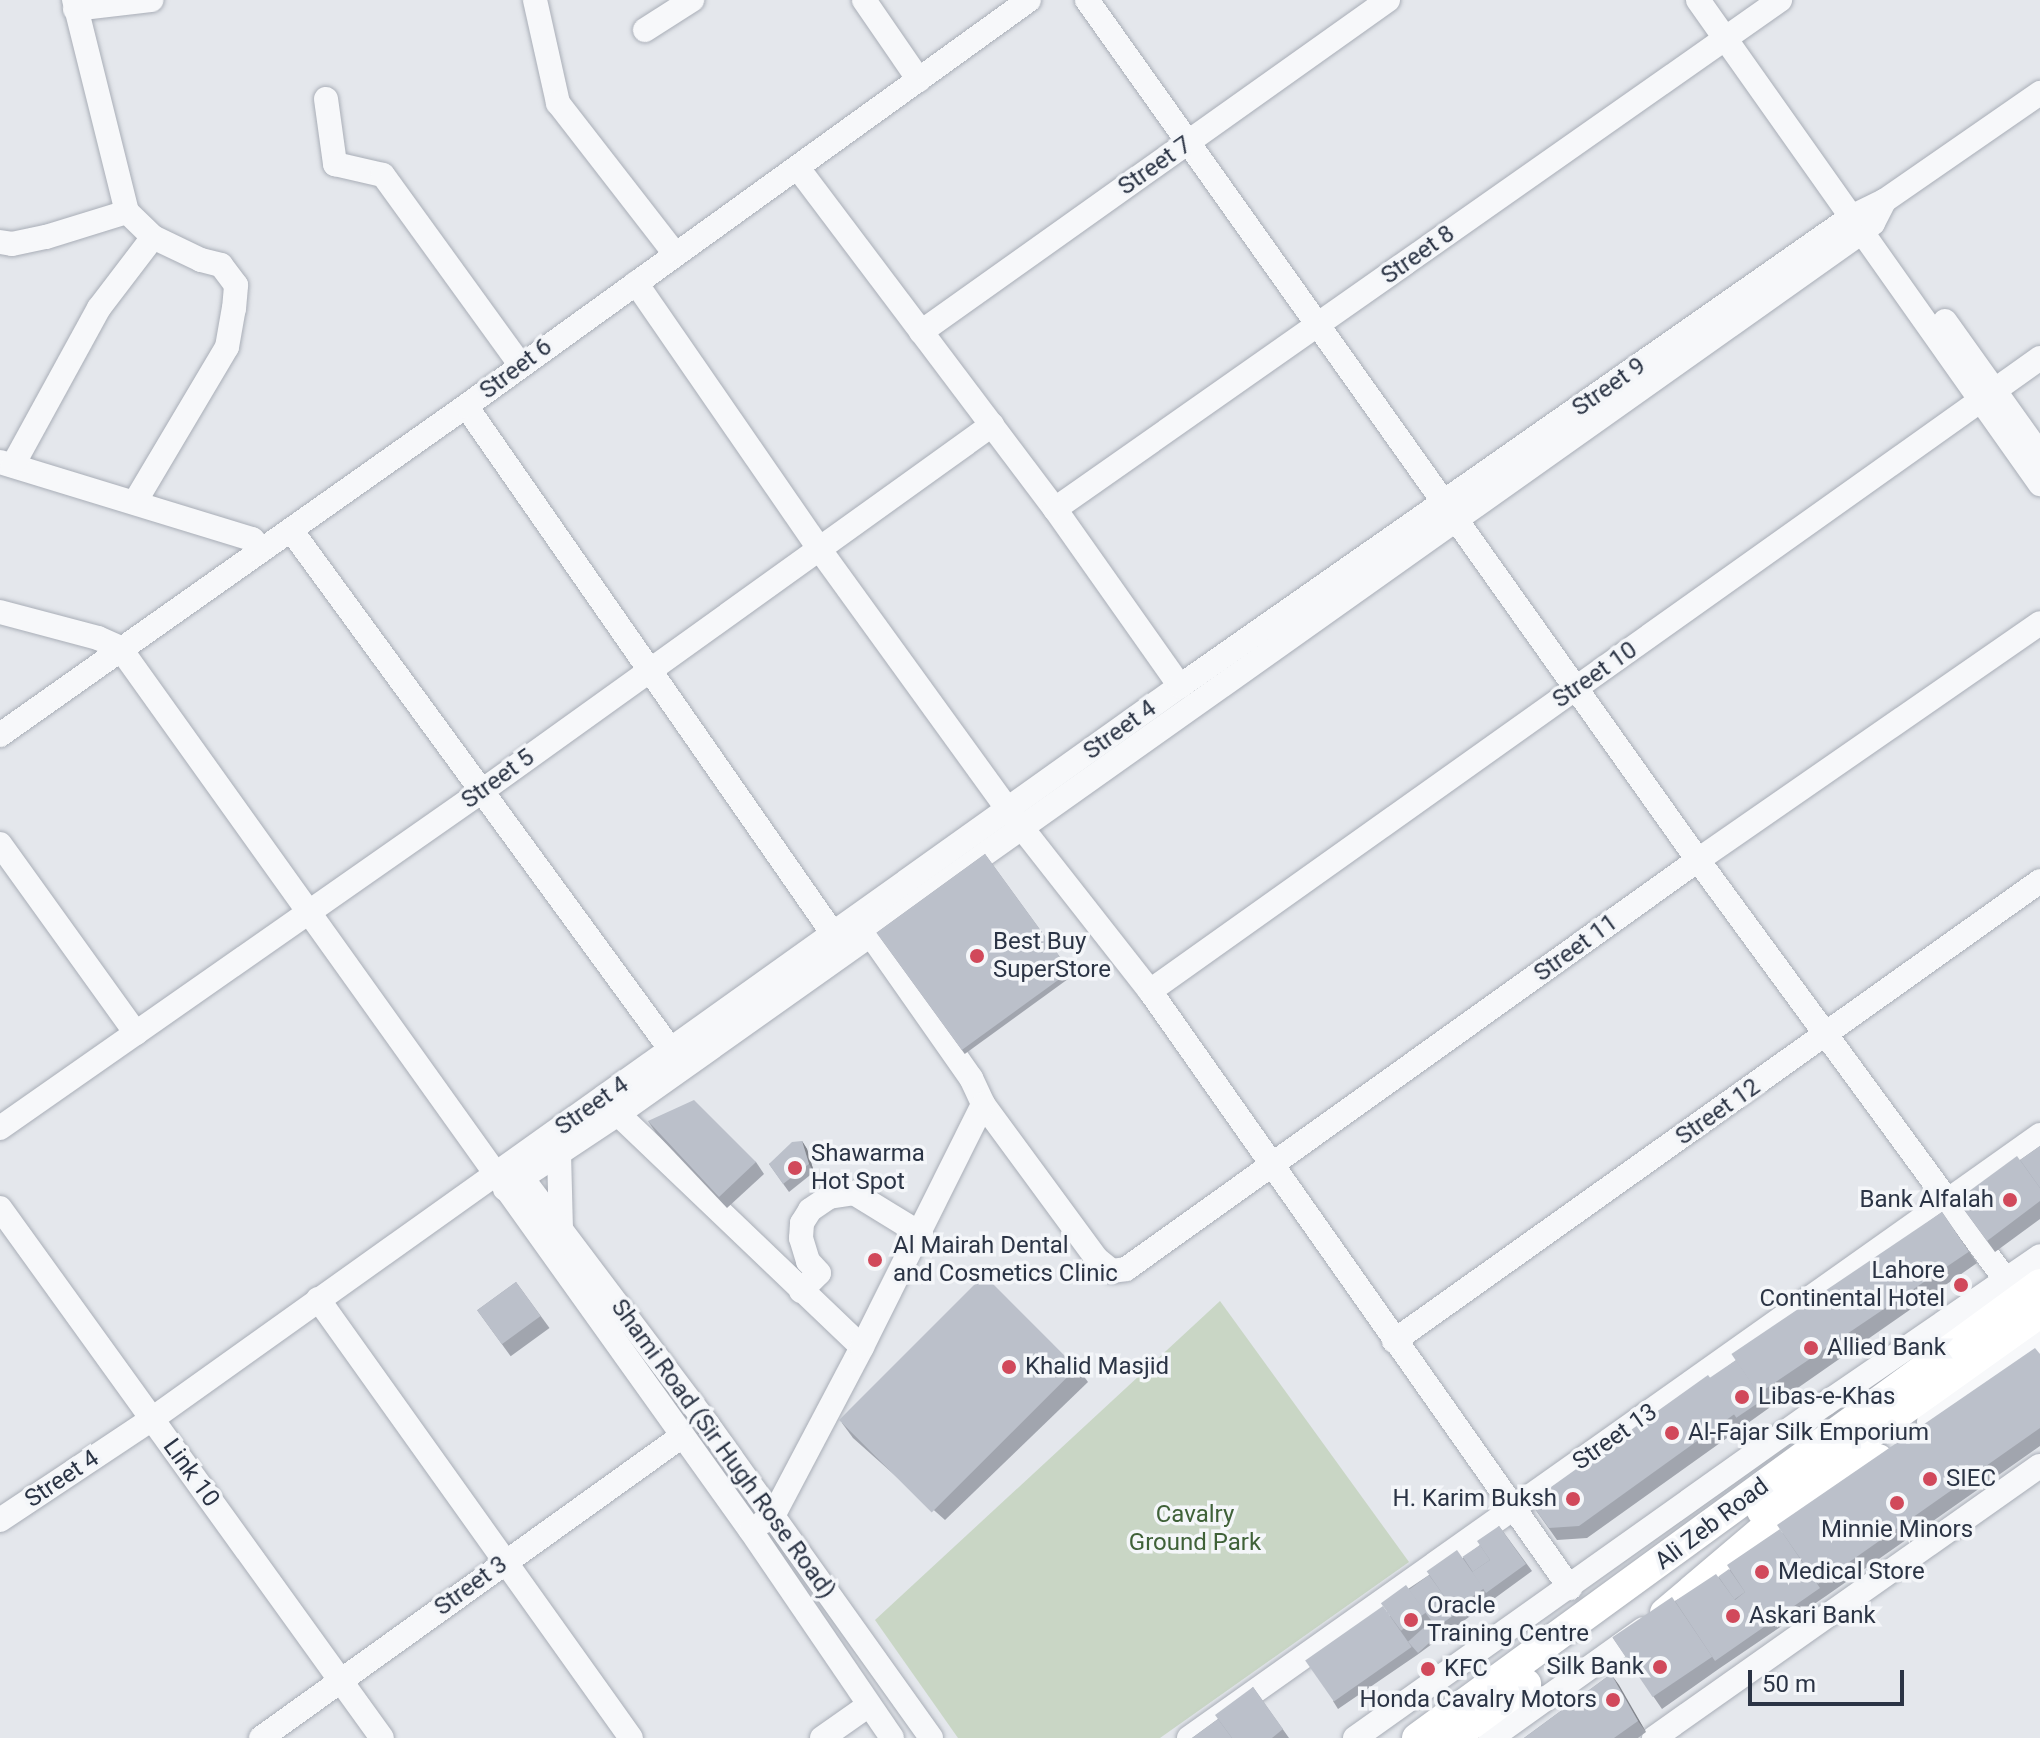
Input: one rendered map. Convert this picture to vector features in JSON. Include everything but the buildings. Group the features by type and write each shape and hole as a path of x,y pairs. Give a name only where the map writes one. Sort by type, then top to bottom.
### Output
{"main road":[{"path":"2024,1312 2040,1284"},
{"name":"Ali Zeb Road","path":"1417,1738 1649,1572 1833,1415 2024,1312"},
{"name":"Ali Zeb Road","path":"1453,1738 1659,1585 1906,1428 2024,1312"},
{"path":"1659,1618 1783,1513 1906,1428"},
{"path":"1659,1585 1878,1459"}],"street":[{"path":"135,502 227,347 236,285 221,265 153,237 127,212 75,4 151,0"},
{"path":"535,0 558,103 675,254"},
{"path":"645,30 691,0"},
{"path":"864,0 919,80"},
{"name":"Street 6","path":"0,735 466,406 520,364 1029,0"},
{"path":"1087,0 1187,143 1320,323 1449,512 1698,860 1949,1201 2024,1312"},
{"name":"Street 7","path":"921,332 1388,0"},
{"path":"1698,0 1732,35 1867,216 1988,395 2040,484"},
{"path":"1716,0 1732,35"},
{"name":"Street 8","path":"1055,509 1780,0"},
{"name":"Street 9","path":"1180,686 1449,512 2040,93"},
{"path":"326,99 335,164 383,175 520,364"},
{"path":"798,168 1055,509 1180,686"},
{"path":"0,242 12,244 46,237 127,212"},
{"path":"153,237 90,322 6,464 252,539 262,549"},
{"path":"636,283 820,550 1015,818 1150,991 1570,1588"},
{"name":"Street 10","path":"1150,991 2040,358"},
{"path":"1988,395 2040,454"},
{"path":"466,406 834,935"},
{"name":"Street 5","path":"0,1128 482,791 992,425"},
{"path":"0,612 98,638 120,648 307,911 508,1177 559,1153 618,1114 864,925 1449,512"},
{"path":"291,530 671,1050"},
{"name":"Street 11","path":"983,1104 1097,1259 1112,1271 1126,1269 1698,860 2040,623"},
{"name":"Street 4","path":"1015,818 1180,686"},
{"path":"0,844 136,1033"},
{"name":"Street 12","path":"1394,1341 2040,881"},
{"path":"751,1531 773,1516 921,1234 983,1104 971,1078 864,925"},
{"name":"Street 4","path":"0,1520 152,1419 318,1299 508,1177 671,1050 834,935 864,925"},
{"path":"618,1114 862,1347"},
{"name":"Street 13","path":"1189,1738 2040,1135"},
{"path":"559,1153 561,1229"},
{"name":"Shami Road (Sir Hugh Rose Road)","path":"508,1177 561,1229 773,1516 931,1738"},
{"name":"Shami Road (Sir Hugh Rose Road)","path":"508,1177 682,1436 751,1531 892,1738"},
{"path":"801,1291 819,1273 808,1261 801,1238 802,1223 810,1210 829,1197 854,1193 921,1234"},
{"name":"Link 10","path":"0,1208 382,1738"},
{"path":"2024,1312 2040,1256"},
{"path":"318,1299 631,1738"},
{"path":"1355,1738 1570,1588 1833,1415"},
{"path":"1491,1738 1878,1459 1906,1428"},
{"name":"Street 3","path":"261,1738 682,1436"},
{"path":"1654,1738 1684,1730 2040,1466"},
{"path":"822,1738 869,1705"}],"green space":[{"name":"Cavalry Ground Park","path":"1220,1301 1409,1562 1160,1738 958,1738 875,1620"}],"place":[{"name":"Best Buy SuperStore","path":"977,956"},
{"name":"Shawarma Hot Spot","path":"795,1168"},
{"name":"Bank Alfalah","path":"2010,1200"},
{"name":"Al Mairah Dental and Cosmetics Clinic","path":"875,1260"},
{"name":"Lahore Continental Hotel","path":"1961,1285"},
{"name":"Allied Bank","path":"1811,1348"},
{"name":"Khalid Masjid","path":"1009,1367"},
{"name":"Libas-e-Khas","path":"1742,1397"},
{"name":"Al-Fajar Silk Emporium","path":"1672,1433"},
{"name":"SIEC","path":"1930,1479"},
{"name":"H. Karim Buksh","path":"1573,1499"},
{"name":"Minnie Minors","path":"1897,1503"},
{"name":"Medical Store","path":"1762,1572"},
{"name":"Askari Bank","path":"1733,1616"},
{"name":"Oracle Training Centre","path":"1411,1620"},
{"name":"Silk Bank","path":"1660,1667"},
{"name":"KFC","path":"1428,1669"},
{"name":"Honda Cavalry Motors","path":"1613,1700"}]}
